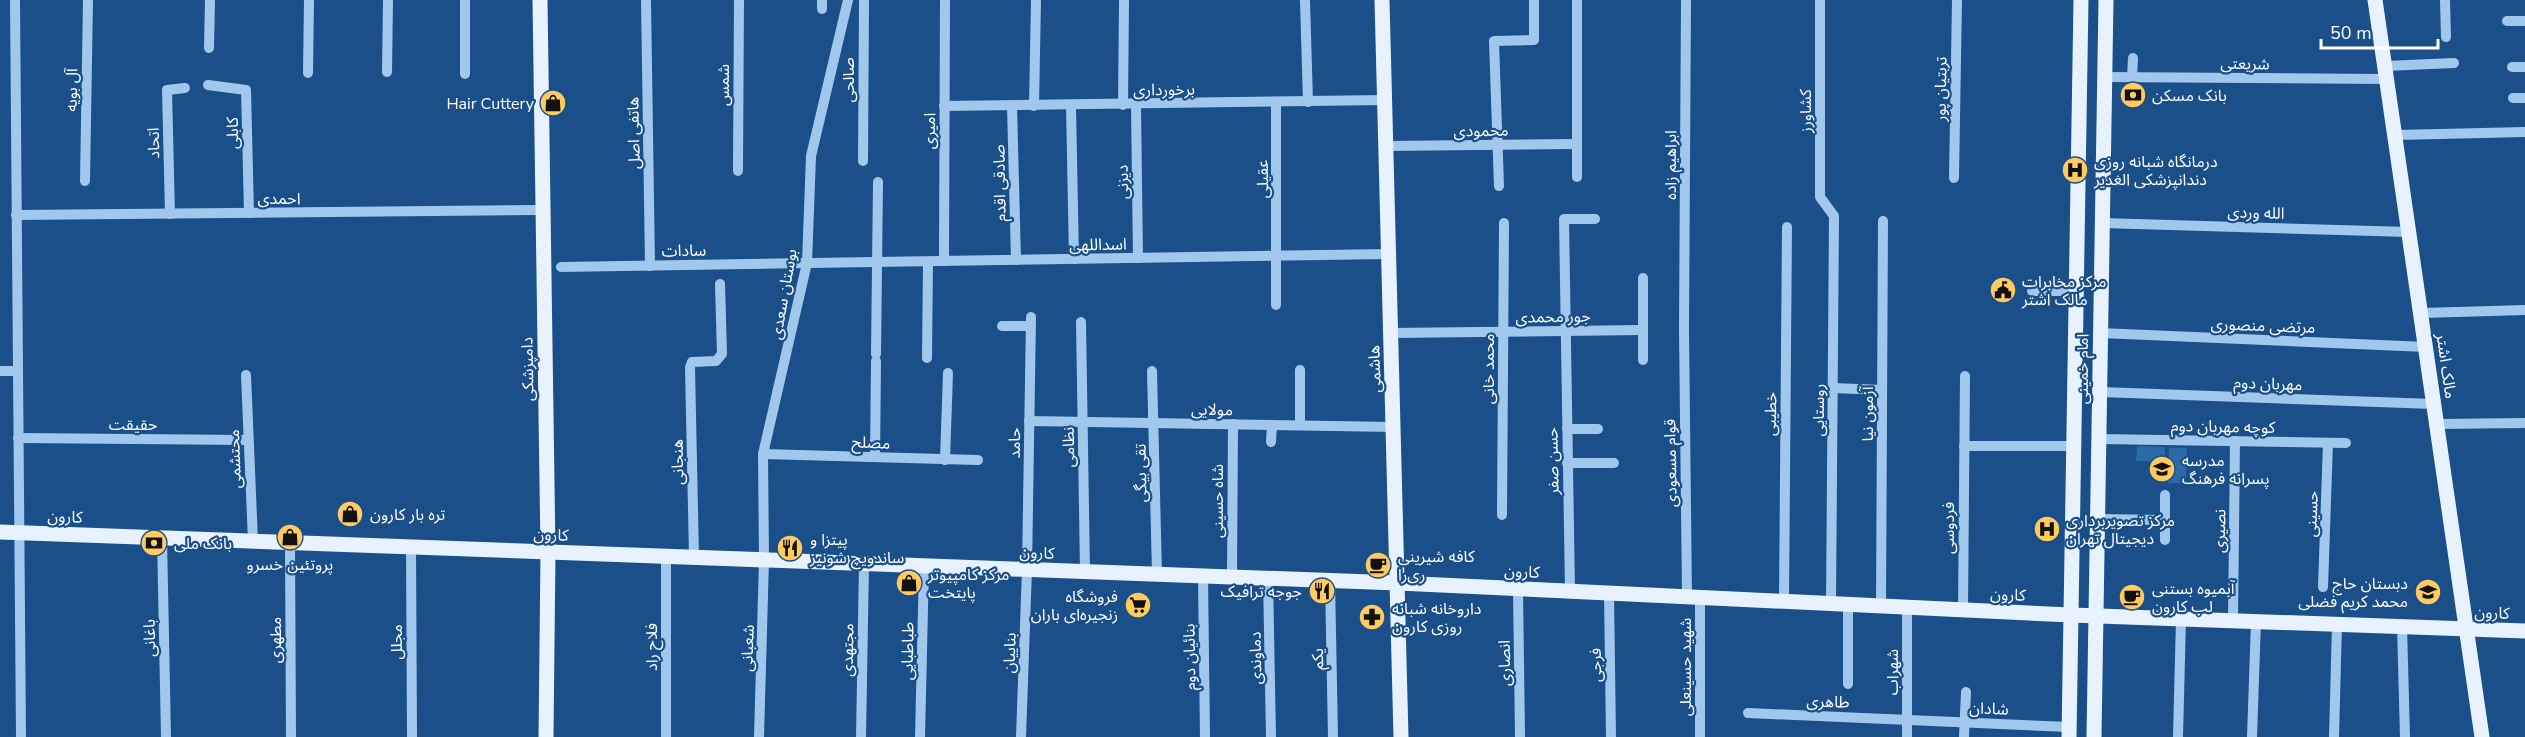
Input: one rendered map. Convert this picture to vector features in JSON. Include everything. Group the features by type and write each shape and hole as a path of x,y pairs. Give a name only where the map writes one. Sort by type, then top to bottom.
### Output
{"main road":[{"name":"دامپزشکی","path":"540,0 543,210 552,267 546,737"},
{"name":"هاشمی","path":"1382,0 1401,737"},
{"name":"امام خمینی","path":"2069,732 2081,0"},
{"name":"امام خمینی","path":"2094,737 2106,0"},
{"name":"مالک اشتر","path":"2375,0 2482,737"},
{"name":"کارون","path":"0,532 1330,580 2071,615 2525,631"}],"street":[{"path":"15,0 21,737"},
{"name":"آل بویه","path":"85,181 88,0"},
{"path":"209,48 210,0"},
{"path":"308,74 309,0"},
{"path":"387,72 388,0"},
{"path":"465,0 465,74"},
{"name":"هاتفی اصل","path":"646,0 650,266"},
{"name":"شمس","path":"738,171 739,0"},
{"name":"بوستان سعدی","path":"764,560 763,454 807,263 811,156 848,0"},
{"name":"صالحی","path":"863,161 864,0"},
{"name":"امیری","path":"944,261 945,0"},
{"path":"1034,106 1036,0"},
{"path":"1123,105 1124,0"},
{"path":"1305,0 1308,102"},
{"path":"1499,186 1494,40 1534,40 1534,0"},
{"path":"1577,0 1577,177"},
{"name":"ابراهیم زاده","path":"1684,329 1686,0"},
{"name":"کشاورز","path":"1820,0 1820,197 1834,216"},
{"name":"تربتیان پور","path":"1954,178 1957,0"},
{"path":"2445,0 2446,38"},
{"path":"2507,21 2525,21"},
{"path":"2132,77 2133,58"},
{"name":"شریعتی","path":"2104,77 2386,73 2454,63"},
{"path":"2512,67 2525,67"},
{"name":"کابلی","path":"208,85 246,90 249,213"},
{"name":"اتحاد","path":"170,214 167,90 186,88"},
{"name":"برخورداری","path":"944,106 1385,100"},
{"name":"عقیلی","path":"1276,102 1278,256 1276,305"},
{"name":"دیزنی","path":"1136,105 1138,258"},
{"name":"صادقی اقدم","path":"1012,106 1016,260"},
{"path":"1071,106 1074,259"},
{"path":"2396,135 2525,132"},
{"name":"محمودی","path":"1386,146 1577,144"},
{"path":"875,458 878,182"},
{"name":"احمدی","path":"16,215 543,210"},
{"name":"روستایی","path":"1831,603 1834,216"},
{"name":"حسن صفر","path":"1570,591 1564,219 1595,219"},
{"name":"آزمون نیا","path":"1881,606 1883,221"},
{"name":"محمد خانی","path":"1502,515 1504,223"},
{"name":"الله وردی","path":"2102,223 2409,232"},
{"name":"خطیبی","path":"1784,601 1787,227"},
{"name":"اسداللهی","path":"807,263 1389,254"},
{"path":"927,358 928,262"},
{"name":"سادات","path":"552,267 807,263"},
{"path":"1643,278 1643,360"},
{"name":"هنجانی","path":"694,557 690,367 692,362 716,361 722,354 720,284"},
{"path":"2031,291 2077,291"},
{"path":"2422,313 2525,310"},
{"name":"حامد","path":"1002,326 1030,322 1027,569"},
{"name":"نظامی","path":"1082,322 1085,572"},
{"name":"قوام مسعودی","path":"1684,329 1694,597"},
{"name":"جور محمدی","path":"1391,333 1643,330"},
{"name":"مرتضی منصوری","path":"2100,333 2426,346"},
{"path":"1300,370 1300,425"},
{"path":"0,372 17,371"},
{"name":"تقی بیگی","path":"1152,371 1157,574"},
{"path":"945,460 948,374"},
{"name":"محتشمی","path":"246,375 253,541"},
{"name":"فردوسی","path":"1963,609 1965,376"},
{"path":"1833,388 1882,390"},
{"name":"مهربان دوم","path":"2100,392 2434,404"},
{"name":"مولایی","path":"1029,421 1394,427"},
{"path":"2436,424 2525,423"},
{"name":"شاه حسینی","path":"1232,577 1233,424"},
{"path":"1271,442 1272,425"},
{"path":"1567,429 1598,429"},
{"name":"حقیقت","path":"18,438 248,440"},
{"name":"کوچه مهربان دوم","path":"2100,439 2346,443"},
{"name":"نصیری","path":"2233,620 2235,441"},
{"name":"حسینی","path":"2323,587 2328,443"},
{"path":"1964,446 2074,446"},
{"name":"مصلح","path":"763,454 978,460"},
{"path":"1568,463 1614,463"},
{"path":"2165,495 2165,540"},
{"path":"2098,519 2165,520"},
{"name":"باغانی","path":"162,538 166,737"},
{"name":"مطهری","path":"290,542 291,737"},
{"name":"مجلل","path":"411,547 412,737"},
{"name":"فلاح راد","path":"666,556 666,737"},
{"name":"شعبانی","path":"759,737 764,560"},
{"name":"مجتهدی","path":"861,737 864,563"},
{"name":"طباطبایی","path":"920,737 924,566"},
{"name":"بناییان","path":"1021,737 1027,569"},
{"name":"بنائیان دوم","path":"1203,576 1205,737"},
{"name":"دماوندی","path":"1268,578 1271,737"},
{"name":"یکم","path":"1330,580 1333,737"},
{"name":"انصاری","path":"1518,589 1521,737"},
{"name":"فرجی","path":"1609,593 1611,737"},
{"name":"شهید حسینعلی","path":"1694,597 1700,737"},
{"path":"1848,604 1848,684"},
{"name":"شهراب","path":"1907,607 1907,737"},
{"path":"2178,737 2181,619"},
{"path":"2252,737 2256,621"},
{"path":"2334,737 2337,624"},
{"path":"2402,626 2405,737"},
{"path":"1964,737 1966,692"},
{"name":"طاهری","path":"1748,713 1907,720"},
{"name":"شادان","path":"1907,720 1964,722 2069,732"}],"shaded area":[{"path":"2137,446 2165,447 2164,462 2136,461"},
{"path":"2169,448 2187,448 2186,483 2168,483"}],"place":[{"name":"بانک مسکن","path":"2133,95"},
{"name":"Hair Cuttery","path":"553,103"},
{"name":"درمانگاه شبانه روزی دندانپزشکی الغدیر","path":"2075,170"},
{"name":"مرکز مخابرات مالک اشتر","path":"2003,290"},
{"name":"مدرسه پسرانه فرهنگ","path":"2162,469"},
{"name":"تره بار کارون","path":"350,514"},
{"name":"مرکز تصویربرداری دیجیتال تهران","path":"2047,529"},
{"name":"پروتئین خسرو","path":"290,537"},
{"name":"بانک ملی","path":"154,543"},
{"name":"پیتزا و ساندویچ شونیز","path":"790,548"},
{"name":"کافه شیرینی ری‌را","path":"1378,565"},
{"name":"مرکز کامپیوتر پایتخت","path":"909,583"},
{"name":"جوجه ترافیک","path":"1322,591"},
{"name":"دبستان حاج محمد کریم فضلی","path":"2428,592"},
{"name":"آبمیوه بستنی لب کارون","path":"2132,597"},
{"name":"فروشگاه زنجیره‌ای باران","path":"1138,605"},
{"name":"داروخانه شبانه روزی کارون","path":"1372,617"}]}
